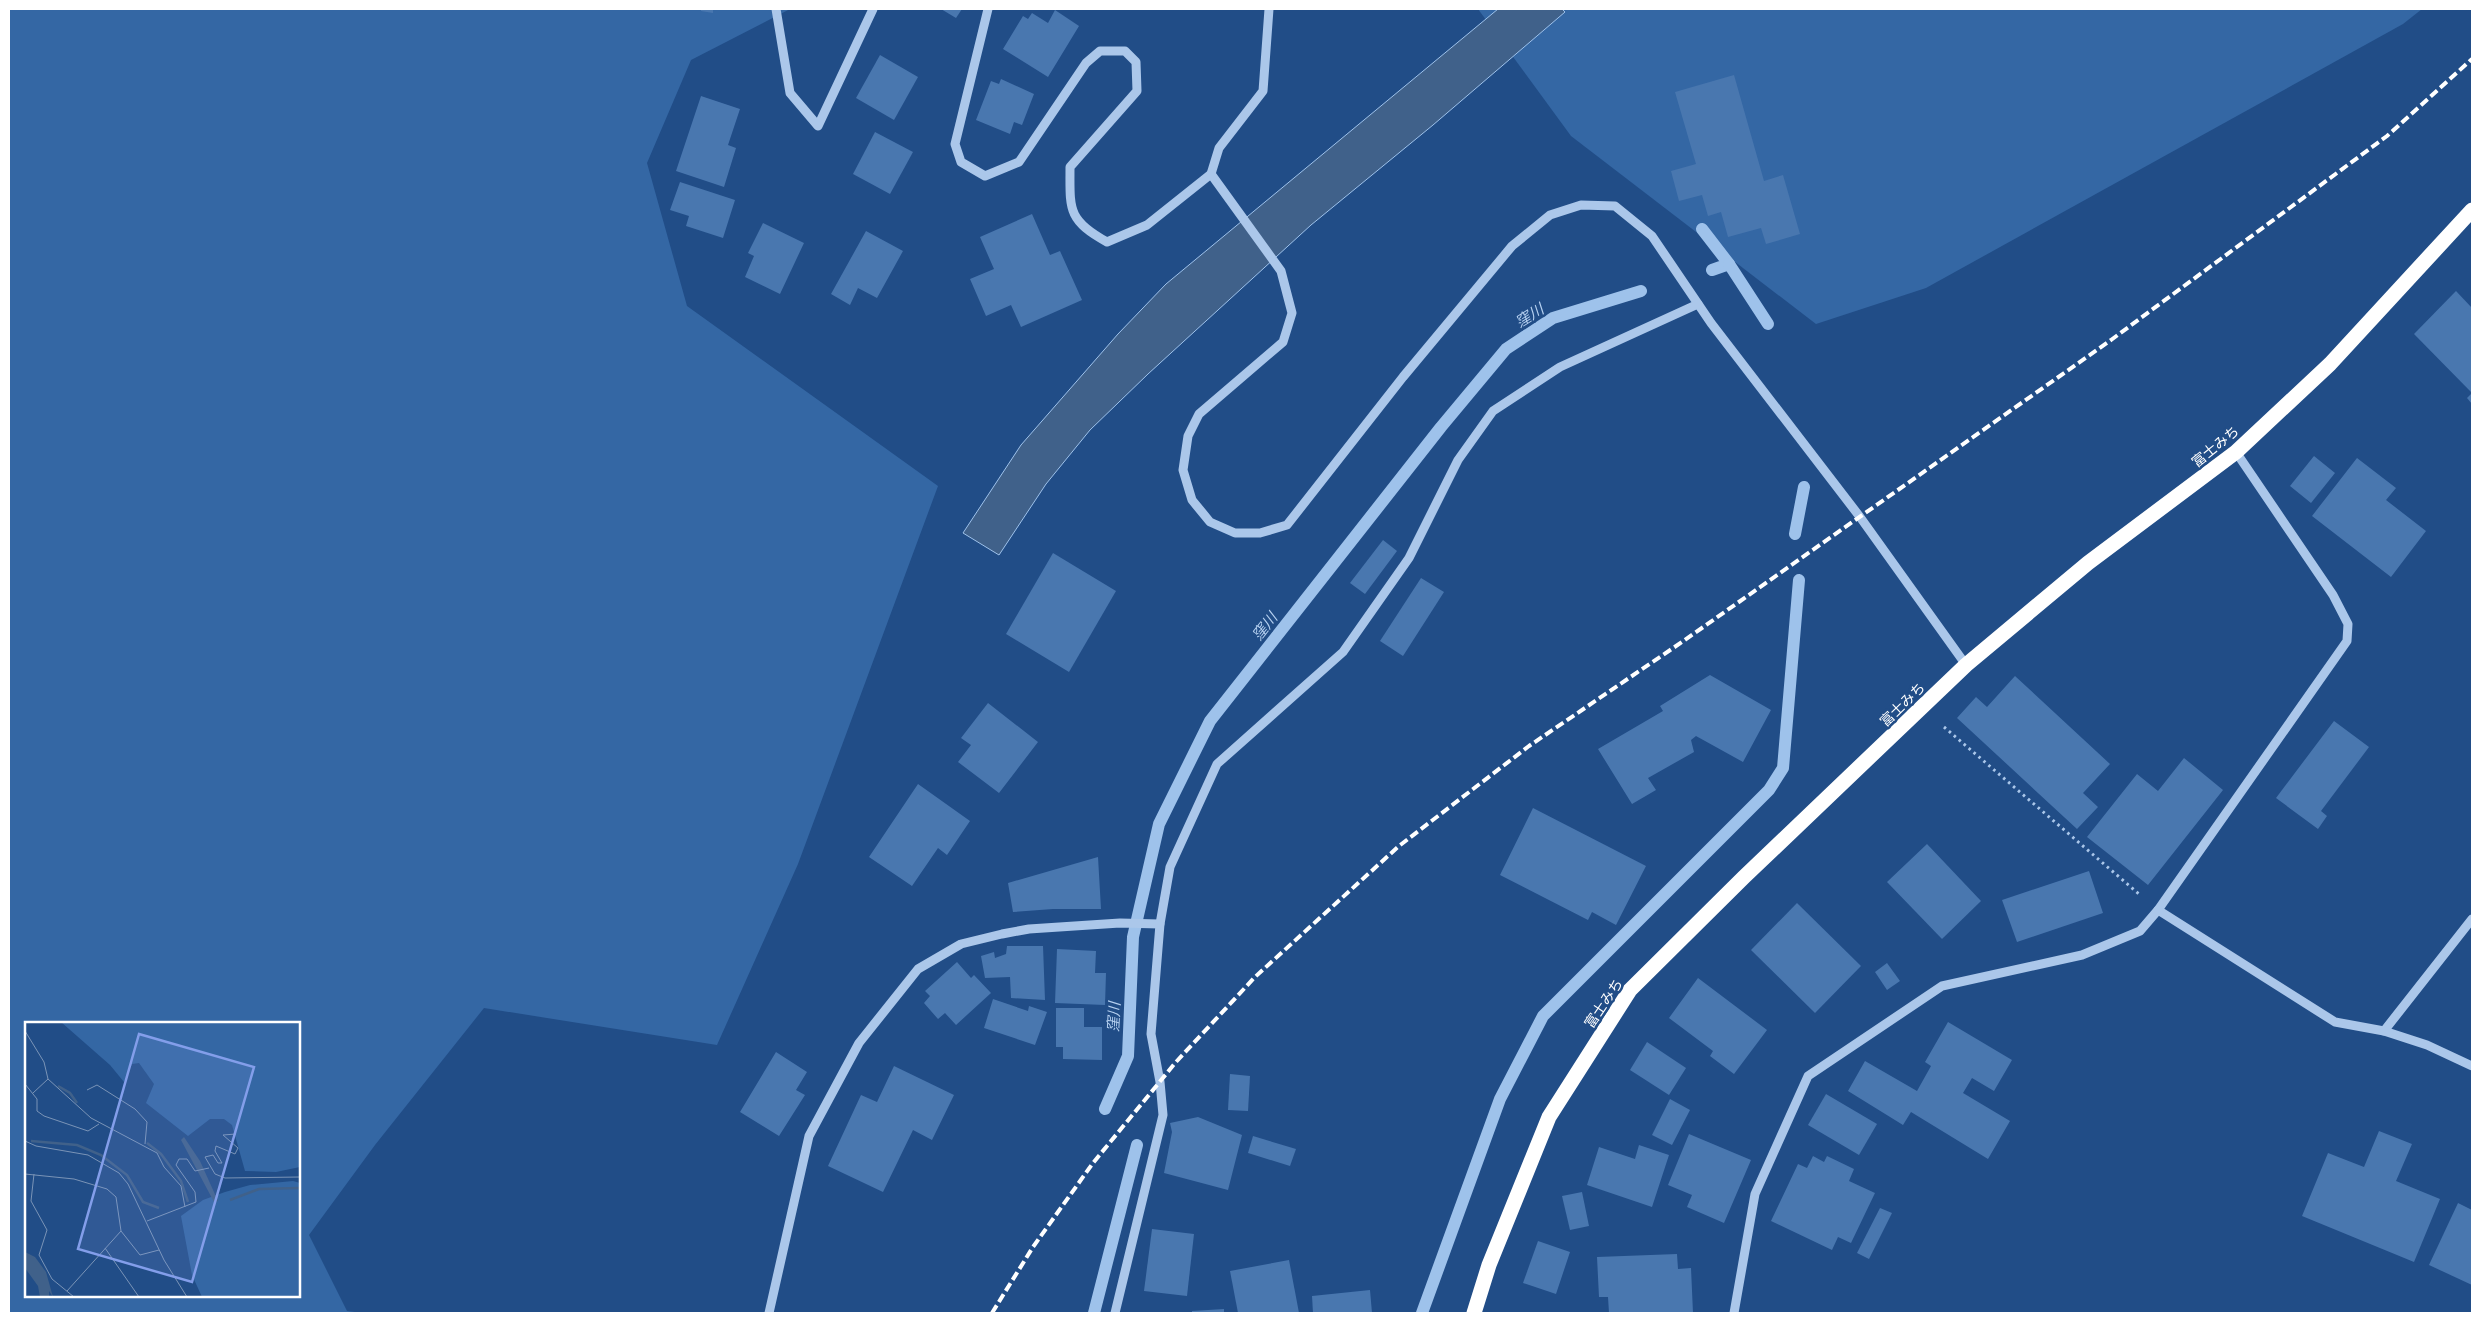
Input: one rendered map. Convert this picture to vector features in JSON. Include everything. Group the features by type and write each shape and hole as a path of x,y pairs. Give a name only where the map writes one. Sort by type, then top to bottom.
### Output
{"highway":[{"name":"富士みち","path":"1474,1313 1489,1265 1549,1117 1630,990 1744,877 1966,666 2088,563 2236,452 2330,364 2472,210"}],"street":[{"path":"776,9 790,93 818,126 873,9"},
{"path":"988,9 955,144 961,162 985,176 1019,162 1086,63 1100,51 1125,51 1136,62 1138,91 1070,167 1070,205 1084,229 1107,242 1147,225 1211,174 1219,148 1263,91 1269,9"},
{"path":"1211,174 1281,271 1292,313 1283,342 1199,414 1188,436 1183,470 1192,500 1210,522 1235,533 1260,532 1287,526 1403,377 1512,246 1550,215 1581,205 1615,206 1652,236 1698,304 1860,517 1966,666"},
{"path":"1115,1313 1163,1115 1160,1082 1151,1034 1160,924 1170,867 1217,764 1343,652 1409,558 1458,460 1493,411 1560,367 1698,304"},
{"path":"1734,1313 1755,1194 1808,1076 1942,986 2082,955 2140,931 2158,910 2347,641 2348,624 2333,595 2236,452"},
{"path":"2158,910 2334,1022 2384,1031 2427,1045 2472,1066"},
{"path":"2384,1031 2472,919"},
{"path":"769,1313 809,1136 859,1043 918,969 961,944 1002,934 1029,929 1120,923 1160,924"}],"path":[{"path":"1922,708 2158,910"}],"shaded area":[{"path":"9,9 790,9 691,60 647,163 687,306 938,486 798,864 717,1045 484,1008 375,1145 309,1235 347,1311 363,1313 9,1313"},
{"path":"1478,9 2422,9 2403,24 1926,288 1816,324 1571,136"},
{"path":"1498,9 1562,9 1565,12 1433,125 1311,225 1148,374 1090,430 1046,484 999,555 963,533 1021,445 1118,334 1166,284"}],"building":[{"path":"701,9 713,9 713,13 701,11"},
{"path":"941,9 962,9 956,18"},
{"path":"1055,10 1079,26 1048,77 1003,49 1023,16 1028,19 1032,13 1048,23"},
{"path":"880,55 918,77 894,120 856,98"},
{"path":"1734,75 1764,181 1783,175 1800,234 1766,244 1761,228 1728,237 1721,212 1708,216 1702,195 1679,201 1671,171 1696,164 1675,92"},
{"path":"1001,79 1034,94 1022,125 1014,122 1010,134 976,120 991,81 999,84"},
{"path":"701,96 740,109 728,145 736,148 724,187 676,171"},
{"path":"875,132 913,152 890,194 853,174"},
{"path":"680,182 735,200 723,238 686,226 689,216 670,210"},
{"path":"1032,214 1050,255 1060,251 1082,300 1021,327 1011,305 986,316 970,279 994,269 980,237"},
{"path":"763,223 804,243 780,294 745,277 754,256 748,253"},
{"path":"866,231 903,251 877,298 858,288 850,305 831,294"},
{"path":"2456,291 2472,308 2472,393 2414,334"},
{"path":"2472,393 2472,404 2467,398"},
{"path":"2314,456 2335,473 2311,503 2290,486"},
{"path":"2357,458 2396,488 2386,500 2426,531 2391,577 2312,516"},
{"path":"1383,540 1397,551 1365,594 1350,583"},
{"path":"1053,553 1116,591 1069,672 1006,634"},
{"path":"1421,578 1444,592 1403,656 1380,641"},
{"path":"1710,675 1771,710 1743,762 1696,736 1691,740 1694,752 1648,778 1656,790 1632,804 1598,749 1663,711 1660,706"},
{"path":"2015,676 2110,764 2083,793 2098,807 2077,829 1957,718 1976,697 1987,707"},
{"path":"988,703 1038,742 999,793 958,762 971,745 961,738"},
{"path":"2334,721 2369,747 2321,811 2327,816 2318,829 2276,798"},
{"path":"2184,758 2223,790 2148,885 2087,837 2137,774 2158,791"},
{"path":"918,784 970,821 947,855 938,848 912,886 869,857"},
{"path":"1533,808 1646,866 1616,925 1592,912 1588,920 1500,875"},
{"path":"1927,844 1981,901 1942,939 1887,882"},
{"path":"1098,857 1101,909 1053,909 1013,912 1008,883"},
{"path":"2089,871 2103,913 2017,942 2002,900"},
{"path":"1797,903 1861,966 1815,1013 1751,950"},
{"path":"1007,946 1043,946 1045,1000 1011,998 1010,977 985,978 981,956 994,952 995,958 1006,954"},
{"path":"1057,949 1096,951 1095,973 1106,973 1105,1005 1055,1003"},
{"path":"957,962 971,978 974,975 991,993 956,1025 945,1013 938,1019 924,1003 930,996 925,991"},
{"path":"1887,963 1900,981 1887,990 1875,972"},
{"path":"1698,978 1767,1030 1734,1074 1710,1056 1713,1051 1669,1018"},
{"path":"993,999 1028,1011 1029,1006 1047,1012 1035,1045 984,1028"},
{"path":"1056,1008 1084,1008 1084,1027 1102,1027 1102,1060 1063,1059 1063,1047 1056,1047"},
{"path":"1948,1022 2012,1060 1994,1091 1972,1078 1963,1093 2010,1121 1988,1159 1911,1112 1903,1125 1848,1091 1865,1061 1917,1091 1931,1066 1925,1062"},
{"path":"1647,1042 1686,1068 1669,1095 1630,1070"},
{"path":"776,1052 807,1072 796,1090 805,1095 779,1136 740,1112"},
{"path":"894,1066 954,1095 932,1140 913,1130 883,1192 828,1166 861,1095 877,1102"},
{"path":"1230,1074 1250,1076 1248,1111 1228,1110"},
{"path":"1826,1094 1877,1124 1859,1155 1808,1125"},
{"path":"1670,1099 1690,1110 1672,1145 1652,1135"},
{"path":"1198,1117 1242,1135 1228,1190 1164,1173 1172,1132 1170,1123"},
{"path":"2379,1131 2412,1144 2396,1181 2440,1199 2414,1262 2302,1216 2328,1153 2364,1167"},
{"path":"1689,1134 1751,1160 1724,1223 1687,1207 1692,1195 1668,1185"},
{"path":"1253,1136 1296,1149 1290,1166 1248,1153"},
{"path":"1639,1145 1669,1155 1652,1207 1587,1185 1599,1147 1635,1159"},
{"path":"1813,1156 1824,1162 1827,1156 1854,1169 1849,1181 1875,1193 1851,1243 1838,1237 1832,1250 1771,1221 1798,1164 1807,1168"},
{"path":"1582,1192 1589,1226 1570,1230 1562,1196"},
{"path":"2458,1203 2472,1210 2472,1285 2429,1265"},
{"path":"1880,1208 1892,1213 1869,1259 1857,1253"},
{"path":"1152,1229 1194,1234 1187,1296 1144,1291"},
{"path":"1538,1241 1570,1252 1556,1294 1523,1283"},
{"path":"1677,1254 1678,1269 1691,1268 1693,1313 1609,1313 1608,1297 1599,1297 1597,1257"},
{"path":"1289,1260 1299,1313 1238,1313 1230,1271"},
{"path":"1370,1290 1372,1313 1313,1313 1312,1296"},
{"path":"1224,1309 1224,1313 1192,1313 1192,1311"}],"waterway":[{"name":"窪川","path":"1702,229 1729,264 1712,270"},
{"path":"1729,264 1768,324"},
{"name":"窪川","path":"1105,1109 1128,1056 1133,937 1159,824 1210,721 1441,427 1506,349 1553,318 1641,291"},
{"path":"1795,534 1804,487"},
{"path":"1422,1313 1500,1099 1543,1016 1769,790 1783,768 1799,580"},
{"name":"窪川","path":"1094,1313 1137,1145"}],"railway":[{"path":"992,1313 1033,1247 1093,1163 1176,1062 1255,977 1399,846 1529,746 1682,642 2111,340 2387,136 2472,59"}]}
